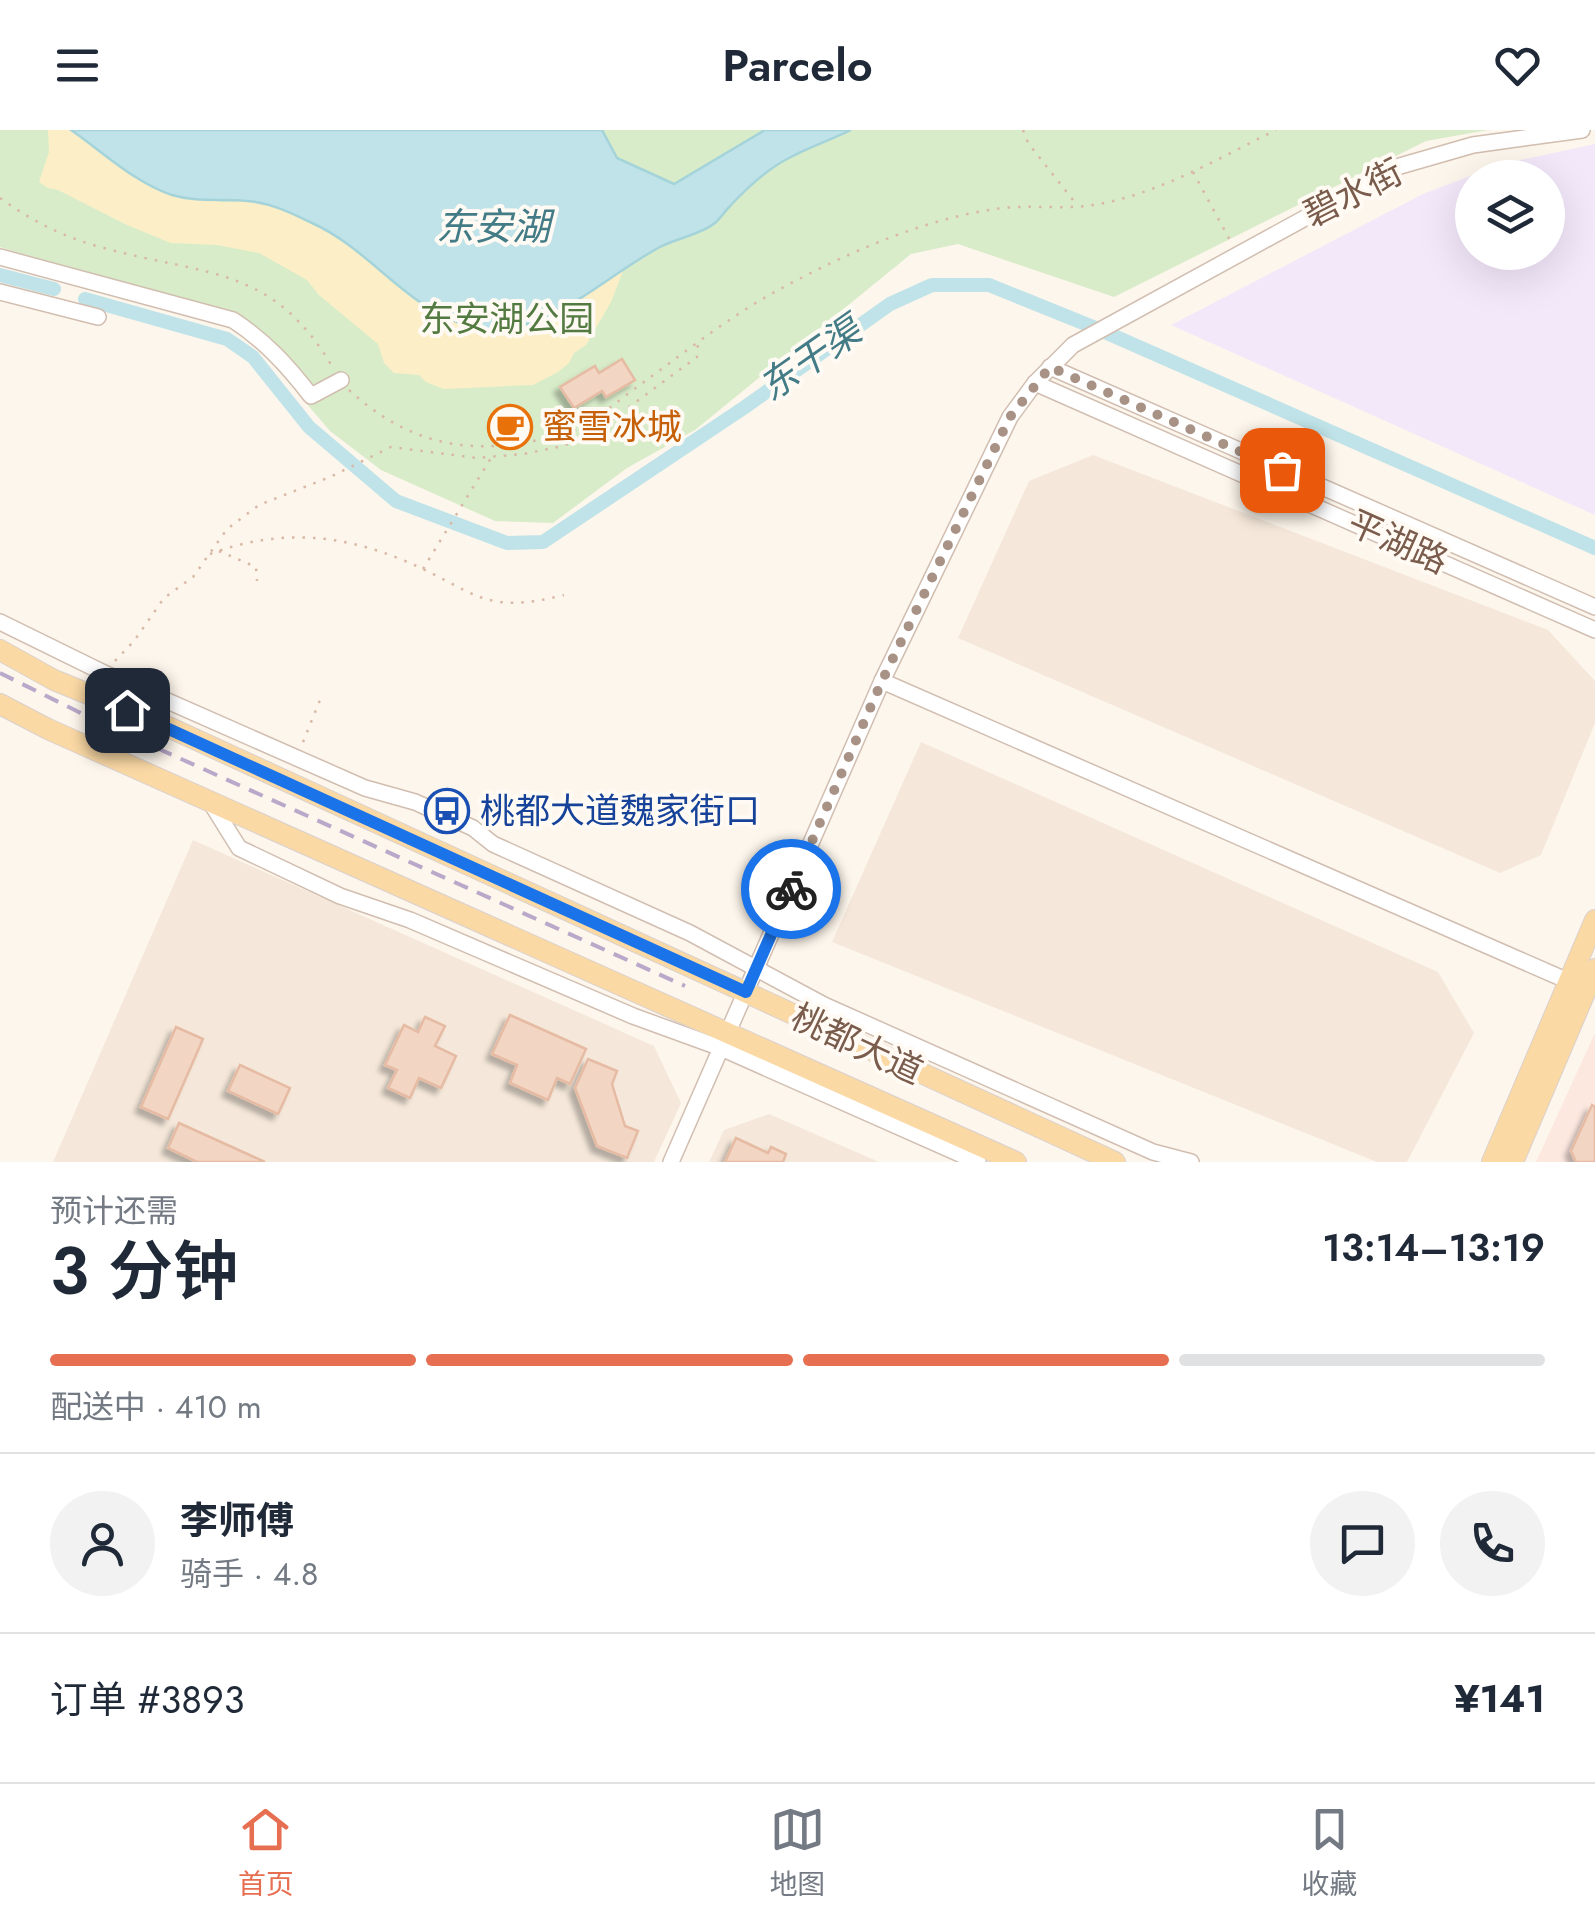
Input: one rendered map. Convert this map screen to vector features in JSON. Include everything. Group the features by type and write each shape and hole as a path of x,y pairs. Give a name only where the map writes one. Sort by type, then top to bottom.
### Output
{"main road":[{"name":"桃都大道","path":"0,650 54,680 181,733 1115,1162"},
{"name":"桃都大道","path":"0,704 724,1041 1016,1162"},
{"path":"1513,1162 1583,988 1595,920"},
{"path":"1492,1162 1595,969"}],"street":[{"name":"碧水街","path":"671,1162 882,681 1010,417 1035,383 1073,345 1400,166 1473,145 1582,130"},
{"path":"0,256 233,320 284,360 312,396 341,380"},
{"path":"58,306 65,275"},
{"path":"0,292 98,317"},
{"name":"平湖路","path":"1050,367 1595,607"},
{"name":"平湖路","path":"1035,383 1595,630"},
{"path":"0,622 296,758 473,828 494,844 690,933 824,1005 1153,1152 1191,1162"},
{"path":"882,681 1583,988"},
{"path":"212,803 240,848 340,896 410,920 634,1016 724,1041 978,1162"}],"path":[{"path":"1023,130 1037,156 1078,206"},
{"path":"0,198 60,234 141,258 204,268 257,288 302,322 341,380 374,413 405,430 452,444 503,446 574,432 780,289 903,233 996,209 1094,205 1137,193 1193,170 1276,130"},
{"path":"1193,170 1237,254"},
{"path":"104,673 164,598 192,577 227,529 259,505 392,447 492,456 563,446 598,430 697,356 698,343"},
{"path":"423,569 492,456"},
{"path":"209,554 244,541 322,539 380,551 493,603 533,603 564,595"},
{"path":"219,550 256,567 257,581"},
{"path":"296,758 320,700"}],"shaded area":[{"path":"1595,144 1595,515 1171,325 1423,194 1455,182 1455,270 1565,270 1565,160 1521,160"},
{"path":"1093,455 1548,630 1595,681 1595,723 1541,855 1500,873 958,638 1029,481"},
{"path":"921,742 1438,972 1474,1033 1407,1162 1377,1162 832,942"},
{"path":"193,840 654,1046 681,1103 654,1162 53,1162"},
{"path":"1595,1033 1595,1162 1536,1162"},
{"path":"769,1114 879,1162 709,1162 724,1130"}],"green space":[{"name":"东安湖公园","path":"0,130 1488,130 1426,141 1114,297 958,244 911,254 695,430 627,468 553,523 495,521 381,470 330,431 248,335 147,292 0,247"}],"sand":[{"path":"48,130 71,130 131,173 221,202 247,201 276,207 333,232 362,251 417,302 464,325 513,326 556,313 623,271 611,302 586,345 558,372 533,385 444,389 419,375 394,373 384,363 378,344 319,295 307,280 259,253 217,245 171,243 48,188 39,182 49,152"}],"water":[{"name":"东安湖","path":"71,130 602,130 617,158 674,184 765,130 851,130 781,162 709,227 660,247 567,306 516,327 489,329 441,315 351,246 312,223 256,202 191,199 158,190"}],"building":[{"path":"622,359 635,380 606,397 602,391 574,408 560,387 595,366 599,373"},
{"path":"510,1015 586,1049 570,1084 557,1078 548,1100 510,1083 517,1065 492,1054"},
{"path":"425,1017 445,1026 435,1046 456,1056 441,1088 419,1078 410,1098 388,1088 397,1070 385,1065 404,1025 418,1032"},
{"path":"176,1027 203,1039 168,1119 141,1107"},
{"path":"588,1059 617,1071 612,1084 625,1126 638,1131 627,1158 597,1146 575,1088"},
{"path":"240,1065 290,1088 278,1114 228,1091"},
{"path":"1592,1105 1595,1162 1576,1162 1571,1151"},
{"path":"179,1123 265,1162 197,1162 168,1148"},
{"path":"736,1138 768,1153 771,1147 786,1154 783,1162 725,1162"}],"waterway":[{"name":"东干渠","path":"0,275 54,289"},
{"name":"东干渠","path":"85,299 227,339 253,357 309,427 396,501 507,543 543,542 890,304 932,285 989,285 1098,329 1595,548"}],"railway":[{"path":"0,673 99,722 685,986"}],"way so far":[{"path":"791,889 882,681 1010,417 1050,367 1282,470"}],"place":[{"name":"蜜雪冰城","path":"510,427"},
{"name":"桃都大道魏家街口","path":"447,811"}],"route":[{"path":"127,710 746,992 791,889"}]}
